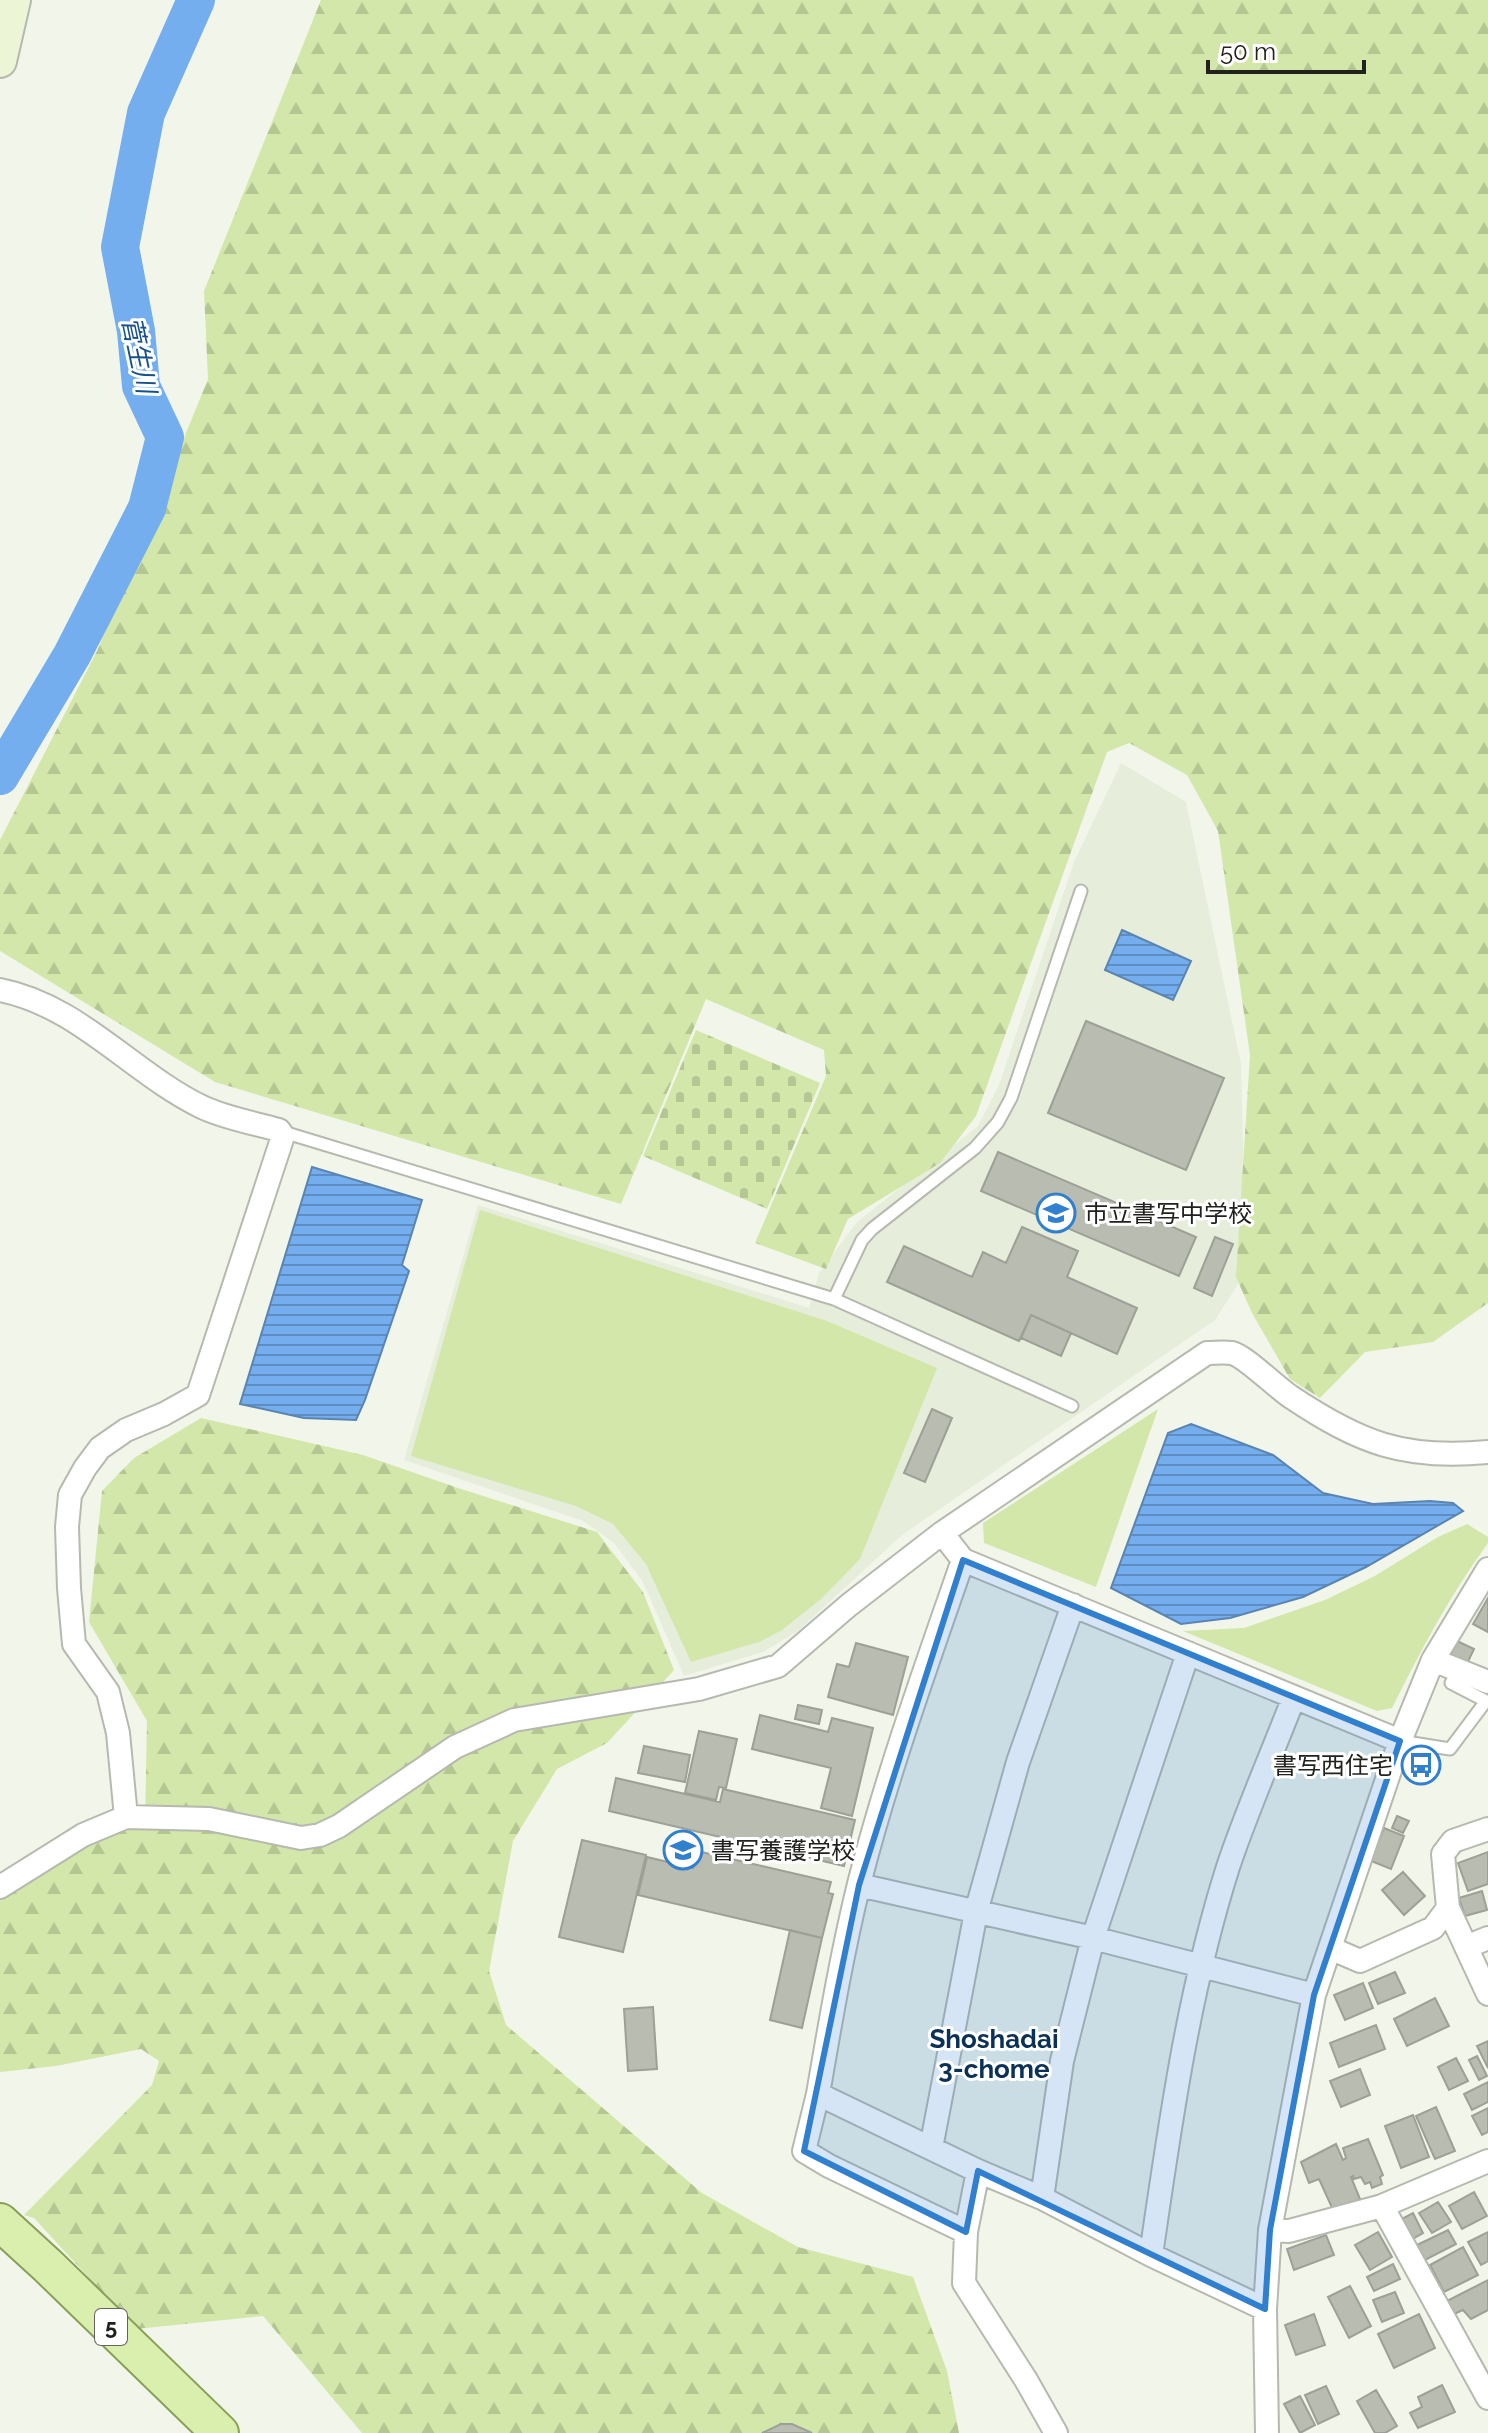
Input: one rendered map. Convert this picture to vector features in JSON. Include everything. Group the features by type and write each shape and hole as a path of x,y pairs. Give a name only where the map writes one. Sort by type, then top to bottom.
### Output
{"main road":[{"path":"0,61 14,0"},
{"name":"5","path":"0,2222 220,2433"}],"street":[{"path":"1,993 23,994 43,1002 139,1068 203,1107 279,1130 283,1136 198,1395 126,1430 100,1448 70,1495 67,1527 74,1644 108,1692 118,1733 126,1817"},
{"path":"0,1887 83,1835 126,1817 209,1819 301,1838 320,1835 339,1826 455,1747 514,1720 699,1689 778,1666 849,1605 942,1533 1207,1353 1234,1353 1288,1396 1344,1430 1395,1449 1448,1455 1488,1452"},
{"path":"942,1533 963,1560 1400,1741"},
{"path":"963,1560 928,1659 859,1885 804,2151 966,2232"},
{"path":"1267,2433 1265,2309 1270,2230 1314,1995 1400,1741 1433,1660 1488,1569"},
{"path":"931,2148 976,1912 1018,1762 1073,1605"},
{"path":"1042,2198 1062,2061 1093,1938 1188,1653"},
{"path":"1433,1660 1488,1682"},
{"path":"1151,2255 1175,2094 1202,1966 1228,1867 1294,1697"},
{"path":"1488,1829 1453,1841 1443,1854 1448,1908 1488,1994"},
{"path":"859,1885 1093,1938 1314,1995"},
{"path":"1330,1948 1360,1961 1433,1928 1448,1908"},
{"path":"1466,1947 1488,1938"},
{"path":"818,2094 978,2171 1042,2198 1151,2255 1265,2309"},
{"path":"1270,2230 1289,2231 1382,2206 1488,2161"},
{"path":"978,2171 966,2232 964,2283 1056,2433"},
{"path":"1382,2206 1480,2363 1488,2398"}],"lane":[{"path":"834,1299 862,1240 872,1229 975,1148 998,1122 1011,1098 1081,891"},
{"path":"279,1130 834,1299 1072,1406"},
{"path":"1400,1741 1450,1749 1486,1701 1451,1683 1458,1670"}],"highlighted area":[{"path":"963,1560 1400,1741 1314,1995 1270,2230 1265,2309 978,2171 966,2232 804,2151 859,1885"}],"shaded area":[{"name":"市立書写中学校","path":"1121,763 1186,802 1241,1064 1246,1272 1215,1320 902,1535 798,1631 763,1652 684,1676 643,1582 614,1543 583,1521 404,1460 478,1205 809,1308 819,1273 857,1222 978,1126 999,1085 1074,862"}],"green space":[{"path":"321,0 1488,0 1488,1303 1433,1342 1365,1352 1320,1398 1290,1379 1252,1313 1236,1277 1250,1055 1218,831 1187,775 1129,743 1107,752 976,1116 940,1163 848,1219 826,1269 755,1243 826,1076 824,1050 706,999 621,1204 215,1082 0,951 0,840 98,649 208,379 204,291"},
{"path":"696,1030 820,1083 767,1209 643,1156"},
{"path":"480,1210 827,1321 937,1368 860,1559 821,1599 782,1630 759,1642 691,1662 646,1564 613,1524 576,1506 411,1456"},
{"path":"1158,1409 1096,1587 984,1543 983,1523"},
{"path":"201,1418 363,1455 597,1532 643,1592 674,1670 607,1743 557,1769 513,1841 489,1971 506,2025 702,2193 798,2247 913,2277 947,2371 959,2433 362,2433 263,2316 136,2329 34,2218 24,2215 152,2085 159,2061 141,2049 56,2066 0,2072 0,1900 97,1840 145,1825 147,1721 89,1622 102,1491 134,1458"},
{"path":"1467,1524 1488,1537 1488,1543 1437,1623 1392,1708 1377,1711 1183,1631 1244,1628 1325,1600"}],"water":[{"path":"1122,930 1191,961 1173,1000 1105,970"},
{"path":"312,1167 422,1200 402,1265 409,1271 356,1420 304,1418 240,1404"},
{"path":"1191,1424 1273,1455 1323,1493 1373,1504 1453,1503 1463,1511 1366,1567 1303,1597 1230,1618 1181,1624 1111,1588 1168,1433"}],"building":[{"path":"1086,1021 1224,1078 1186,1170 1048,1113"},
{"path":"998,1152 1196,1237 1179,1276 981,1191"},
{"path":"1022,1227 1078,1251 1067,1277 1137,1308 1117,1354 1031,1315 1019,1341 887,1282 904,1246 972,1277 983,1252 1006,1263"},
{"path":"1215,1237 1233,1244 1212,1296 1194,1288"},
{"path":"1031,1315 1071,1333 1061,1356 1021,1338"},
{"path":"932,1409 952,1418 925,1482 904,1473"},
{"path":"1488,1598 1488,1632 1473,1624"},
{"path":"1457,1641 1474,1649 1464,1670 1447,1663"},
{"path":"856,1643 908,1657 893,1715 828,1697 837,1664 849,1667"},
{"path":"798,1705 822,1710 819,1724 795,1719"},
{"path":"760,1715 828,1732 832,1718 873,1728 852,1816 821,1808 831,1768 752,1749"},
{"path":"699,1731 737,1739 726,1788 719,1787 716,1800 685,1793"},
{"path":"644,1746 690,1755 685,1782 638,1773"},
{"path":"616,1778 720,1802 723,1789 855,1820 844,1866 609,1811"},
{"path":"1397,1816 1409,1821 1403,1833 1392,1828"},
{"path":"1384,1828 1404,1836 1391,1869 1371,1861"},
{"path":"582,1840 646,1855 623,1952 559,1937"},
{"path":"697,1851 831,1882 828,1893 833,1894 822,1938 638,1895 647,1857 693,1868"},
{"path":"1488,1852 1488,1884 1468,1891 1458,1863"},
{"path":"1403,1872 1425,1896 1404,1915 1382,1890"},
{"path":"1482,1891 1487,1910 1465,1916 1459,1898"},
{"path":"790,1930 822,1938 802,2028 770,2020"},
{"path":"1395,1972 1405,1993 1378,2004 1369,1983"},
{"path":"1363,1983 1373,2008 1345,2020 1334,1995"},
{"path":"1435,1998 1449,2026 1407,2046 1394,2019"},
{"path":"653,2007 657,2069 628,2071 624,2009"},
{"path":"1376,2025 1385,2049 1339,2067 1330,2043"},
{"path":"1488,2041 1488,2068 1477,2046"},
{"path":"1477,2056 1487,2076 1479,2080 1469,2060"},
{"path":"1456,2058 1468,2081 1449,2090 1438,2067"},
{"path":"1360,2069 1370,2095 1341,2107 1330,2081"},
{"path":"1488,2082 1488,2102 1472,2110 1464,2094"},
{"path":"1436,2107 1455,2151 1435,2159 1416,2116"},
{"path":"1488,2108 1488,2132 1482,2135 1472,2116"},
{"path":"1413,2115 1429,2157 1401,2168 1385,2126"},
{"path":"1368,2139 1383,2175 1380,2177 1382,2184 1372,2188 1370,2182 1365,2184 1361,2177 1351,2177 1360,2199 1333,2210 1319,2179 1309,2183 1301,2162 1336,2144 1343,2160 1346,2158 1343,2148"},
{"path":"1474,2192 1487,2216 1462,2229 1449,2206"},
{"path":"1438,2202 1451,2222 1432,2233 1419,2213"},
{"path":"1413,2213 1423,2233 1409,2241 1398,2221"},
{"path":"1448,2230 1456,2244 1425,2260 1417,2245"},
{"path":"1378,2232 1392,2257 1370,2270 1355,2245"},
{"path":"1488,2232 1488,2261 1481,2265 1468,2242"},
{"path":"1326,2235 1334,2255 1294,2270 1287,2249"},
{"path":"1463,2247 1478,2275 1444,2292 1430,2265"},
{"path":"1393,2264 1400,2279 1374,2291 1367,2277"},
{"path":"1488,2280 1488,2310 1471,2319 1463,2310 1454,2314 1447,2301"},
{"path":"1350,2286 1371,2326 1349,2338 1328,2297"},
{"path":"1395,2292 1404,2313 1382,2322 1373,2300"},
{"path":"1314,2314 1325,2345 1296,2355 1285,2325"},
{"path":"1419,2314 1435,2348 1394,2368 1378,2334"},
{"path":"1442,2385 1455,2412 1418,2428 1410,2413 1422,2407 1418,2397"},
{"path":"1326,2386 1339,2414 1318,2424 1305,2395"},
{"path":"1376,2390 1397,2426 1385,2433 1375,2433 1357,2401"},
{"path":"1300,2396 1315,2425 1300,2433 1284,2404"},
{"path":"781,2424 792,2424 812,2433 762,2433"}],"waterway":[{"name":"菅生川","path":"0,776 72,655 147,508 165,437 141,386 136,331 120,247 146,113 196,0"}],"place":[{"name":"市立書写中学校","path":"1056,1213"},
{"name":"書写西住宅","path":"1421,1765"},
{"name":"書写養護学校","path":"683,1850"}],"district":[{"name":"Shoshadai 3-chome","path":"994,2054"}]}
